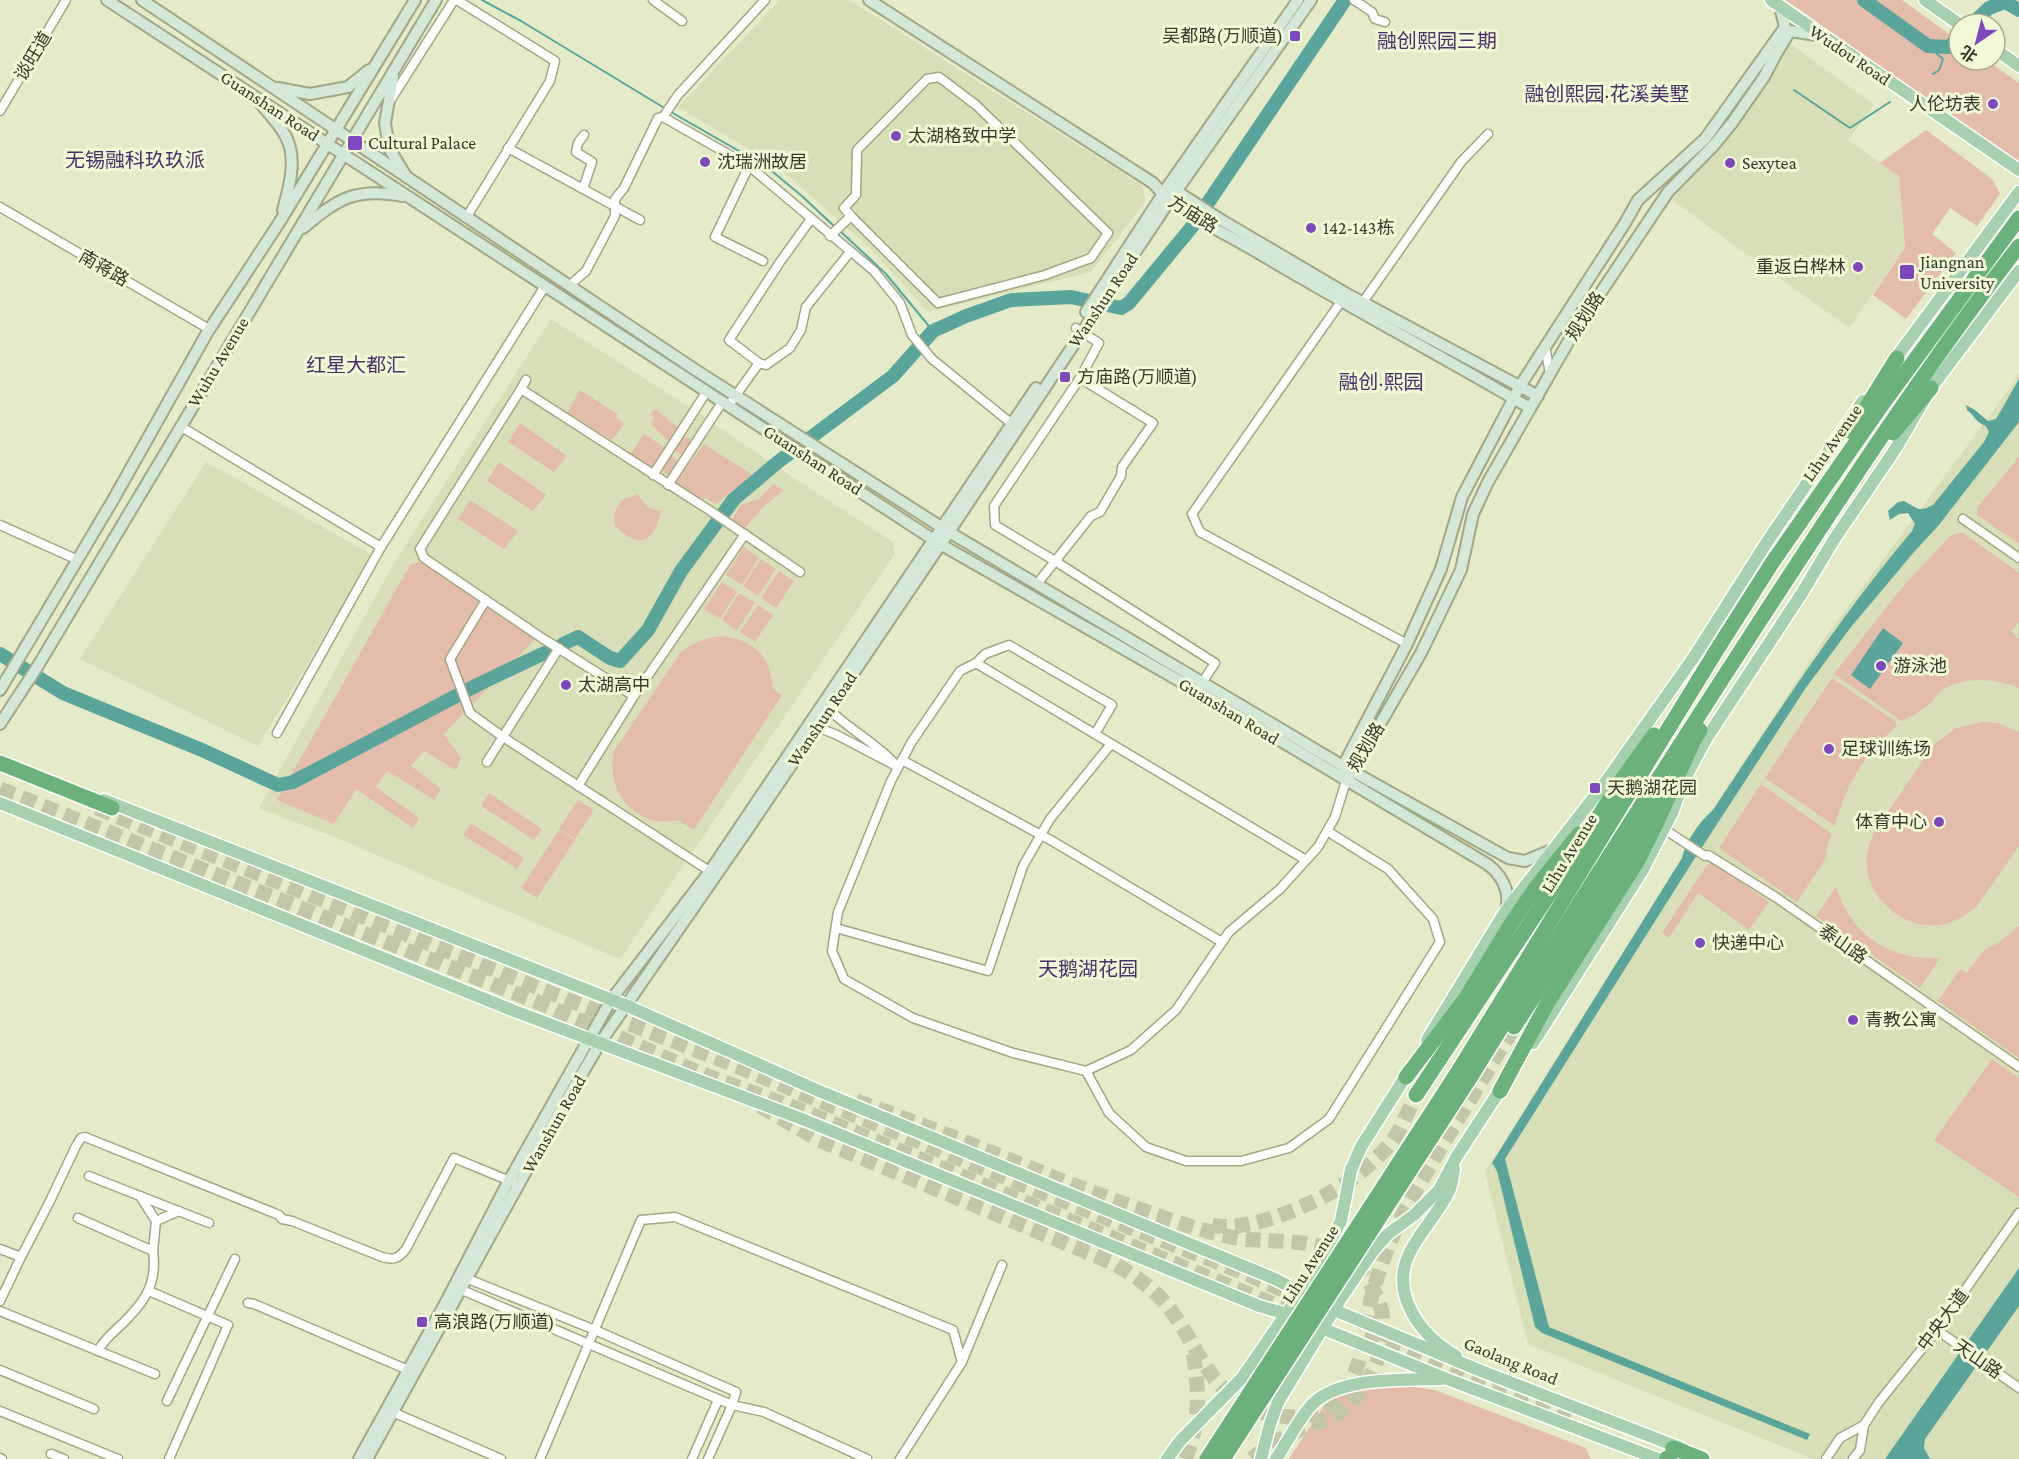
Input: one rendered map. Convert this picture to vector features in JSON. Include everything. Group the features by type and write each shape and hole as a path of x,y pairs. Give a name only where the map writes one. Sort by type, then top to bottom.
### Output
{"highway":[{"name":"Lihu Avenue","path":"1223,1459 1464,1074 1718,648 1772,563 1891,393 2019,218"},
{"name":"Lihu Avenue","path":"1207,1459 1613,848 1815,535 1896,414 1966,315 2019,246"},
{"path":"1772,563 1825,472 1897,358"},
{"path":"1815,535 1931,388"},
{"path":"1514,1027 1624,858 1780,601 1803,555"},
{"path":"1406,1077 1466,998 1510,924 1537,886 1620,782 1718,648"},
{"path":"1500,1091 1548,1002 1636,862 1657,822 1693,742"},
{"path":"0,763 112,808"},
{"path":"1416,1095 1571,861 1620,782"},
{"name":"Gaolang Road","path":"1667,1456 1702,1459"}],"main road":[{"path":"1925,0 1947,16"},
{"name":"Wudou Road","path":"1775,3 2019,170"},
{"path":"1167,1459 1180,1441 1242,1378 1301,1294 1341,1221 1351,1170 1361,1147 1505,912 1605,783 1694,657 1844,426 2019,192"},
{"path":"1261,1459 1278,1402 1334,1310 1373,1251 1389,1234 1414,1215 1438,1190 1457,1156 1539,1034 1633,886 1672,813 1684,780 1706,740 1803,592 1833,541 1896,448 1931,388 2019,271"},
{"name":"Gaolang Road","path":"0,758 625,1005 819,1091 1275,1279 1334,1310 1486,1373 1709,1459"},
{"name":"Gaolang Road","path":"0,803 517,1012 802,1119 1259,1306 1287,1314 1447,1378 1667,1456"},
{"path":"1457,1156 1450,1190 1407,1259 1404,1267 1403,1292 1420,1326 1453,1354 1486,1373"},
{"path":"1276,1459 1309,1407 1322,1396 1357,1384 1447,1378"}],"street":[{"name":"谈旺道","path":"0,103 62,0"},
{"name":"谈旺道","path":"0,111 66,0"},
{"name":"Guanshan Road","path":"107,0 937,542 1508,858 1525,861 1552,850"},
{"name":"Guanshan Road","path":"142,0 466,218 828,456 1200,686 1346,781 1497,872 1509,900 1505,912"},
{"name":"Wuhu Avenue","path":"0,690 114,500 208,331 279,223 414,0"},
{"name":"Wuhu Avenue","path":"0,724 436,0"},
{"path":"388,105 456,0 555,61 550,81 466,218"},
{"path":"653,0 682,21"},
{"path":"569,286 586,271 615,216 615,199 624,188 658,118 664,116 678,95 765,0"},
{"name":"方庙路","path":"869,0 1191,207 1530,408"},
{"name":"方庙路","path":"876,0 1154,180 1169,193"},
{"name":"Wanshun Road","path":"594,1040 625,1005 946,530 1298,0"},
{"name":"Wanshun Road","path":"1169,193 1311,0"},
{"path":"1354,0 1372,12 1375,20 1385,22"},
{"name":"规划路","path":"1346,781 1349,769 1441,569 1462,497 1513,398 1638,200 1705,139 1785,27 1775,3"},
{"name":"规划路","path":"1349,769 1421,653 1461,570 1473,514 1488,482 1571,337 1668,192 1732,123 1764,77 1791,31 1823,36"},
{"path":"272,87 310,94 348,87 376,64"},
{"path":"395,68 385,123 389,148 408,178"},
{"path":"939,77 976,105 1108,232 1091,258 1045,275 938,303 851,216 844,208 856,195 857,150 927,79 939,77"},
{"path":"253,95 287,138 292,153 287,193 279,223"},
{"path":"664,116 749,166 832,234 874,272 900,303 912,335 932,359 1012,424"},
{"path":"1363,303 1461,162 1488,134"},
{"path":"583,189 592,162 576,152 578,143 584,135"},
{"path":"508,148 640,220"},
{"path":"749,166 715,237 762,261"},
{"path":"296,234 323,211 351,195 381,192 410,197"},
{"name":"南蒋路","path":"0,209 208,331"},
{"path":"832,234 851,216"},
{"path":"811,219 729,340 759,363 766,365 790,348 801,330 806,307 850,252"},
{"path":"277,733 381,547 545,286"},
{"path":"1344,298 1192,514 1200,532 1407,644"},
{"name":"方庙路","path":"1344,298 1363,303 1538,396"},
{"path":"1079,330 1100,343 1080,378 994,507 995,525 1215,663 1200,686"},
{"name":"Wanshun Road","path":"946,530 1012,424 1079,330"},
{"path":"1545,346 1550,374"},
{"path":"668,484 726,403 735,395 759,363"},
{"path":"1037,584 1091,516 1100,512 1122,476 1122,467 1153,423 1080,378"},
{"path":"526,380 420,549 424,558 634,696"},
{"path":"521,389 709,510 800,572"},
{"path":"653,475 707,391"},
{"path":"180,426 381,547"},
{"path":"1963,519 2019,558"},
{"path":"0,527 77,561"},
{"path":"578,786 634,696 745,534"},
{"path":"486,600 450,659 470,713 503,737 713,873"},
{"path":"1095,734 1112,705 1009,645 985,654 976,663 960,671 910,743 838,912 832,951 844,979 913,1018 1013,1053 1086,1071 1131,1050 1176,1010 1229,932 1280,889 1318,847 1335,818 1346,781"},
{"path":"487,762 559,648"},
{"path":"976,663 1306,860"},
{"path":"825,707 900,763"},
{"path":"813,725 900,763 1040,836 1102,870 1222,942"},
{"path":"836,927 988,971 1023,866 1050,819 1111,744"},
{"name":"泰山路","path":"1664,829 1777,898 2019,1067"},
{"path":"1086,1071 1109,1113 1146,1147 1186,1161 1241,1161 1289,1148 1329,1119 1440,942 1433,919 1388,869 1327,831"},
{"name":"Wanshun Road","path":"368,1459 408,1370 463,1279 514,1182 594,1040 610,1000 713,873"},
{"path":"0,1301 3,1289 49,1203 76,1146 81,1138 85,1137 279,1215 282,1219 393,1260 406,1249 454,1158 514,1182"},
{"path":"89,1176 209,1223"},
{"path":"98,1351 103,1341 128,1319 149,1291 156,1268 153,1251 156,1221 139,1196"},
{"path":"156,1221 179,1211"},
{"name":"中央大道","path":"1864,1425 1878,1402 1937,1330 2019,1214"},
{"path":"540,1459 641,1220 675,1217 953,1330 962,1362"},
{"path":"78,1218 153,1251"},
{"path":"0,1249 21,1257"},
{"path":"167,1401 235,1259"},
{"path":"900,1459 962,1362 1002,1265"},
{"path":"463,1279 595,1330 736,1392 708,1459"},
{"name":"Wanshun Road","path":"359,1459 462,1290 463,1279"},
{"path":"462,1290 718,1400 764,1412 867,1459"},
{"path":"149,1291 228,1325 169,1459"},
{"path":"248,1303 408,1370"},
{"path":"0,1311 155,1374"},
{"name":"天山路","path":"1937,1330 2019,1388"},
{"path":"0,1370 94,1409"},
{"path":"692,1459 718,1400"},
{"path":"390,1410 501,1459"},
{"path":"0,1411 118,1459"},
{"path":"1826,1459 1840,1438 1864,1425"},
{"path":"1853,1459 1860,1450 1864,1425"},
{"path":"51,1453 64,1459"}],"shaded area":[{"name":"太湖格致中学","path":"780,0 849,0 1143,186 1145,202 1091,272 928,312 871,249 777,166 678,107"},
{"path":"1786,0 1902,0 1947,32 1947,72 2003,72 2019,83 2019,163"},
{"path":"1787,41 1874,105 1848,140 1899,176 1905,248 1849,328 1672,200 1722,140"},
{"path":"1926,130 1992,179 2000,194 1977,226 1950,208 1932,234 1956,253 1906,319 1873,295 1905,248 1899,176 1880,163"},
{"name":"太湖高中","path":"551,319 697,412 893,542 895,554 620,959 344,841 259,808 394,563"},
{"path":"2019,373 2019,1459 1813,1459 1528,1344 1485,1172 1721,796 1827,635"},
{"path":"580,390 617,414 617,418 624,424 612,440 567,413"},
{"path":"655,409 680,429 671,443 651,424 654,418 651,413"},
{"path":"520,423 567,456 554,472 508,442"},
{"path":"644,434 667,449 652,471 630,455"},
{"path":"684,437 690,438 690,443 687,451 681,455 675,449"},
{"path":"704,444 753,475 716,504 705,498 700,502 676,482"},
{"path":"672,456 678,460 679,464 671,474 666,474 663,472 664,464"},
{"path":"2019,457 2019,544 1977,515 1977,508"},
{"path":"206,462 373,555 258,746 80,659"},
{"path":"499,462 546,495 533,511 487,481"},
{"path":"773,484 784,490 764,506 745,528 732,519 741,505 759,499"},
{"path":"638,494 648,508 661,511 654,530 644,540 631,538 615,526 614,513 622,500"},
{"path":"470,500 518,531 504,549 458,519"},
{"path":"1962,532 2019,573 2019,622 2011,631 2019,639 2019,688 2000,682 1980,680 1960,682 1942,690 1926,707 1901,721 1834,674 1900,590 1950,536"},
{"path":"744,547 759,558 742,585 726,575"},
{"path":"761,559 776,569 758,596 743,586"},
{"path":"422,561 535,639 444,734 461,758 456,770 424,751 411,766 441,789 434,800 387,771 376,787 419,818 413,828 356,789 334,824 277,800 410,565"},
{"path":"779,571 794,581 776,608 761,598"},
{"path":"722,582 737,592 720,619 704,609"},
{"path":"739,593 755,603 737,631 722,620"},
{"path":"758,605 773,615 755,642 740,632"},
{"path":"721,636 742,641 758,651 769,667 773,689 782,695 694,830 681,820 665,822 638,814 620,794 614,781 612,767 614,751 681,652 700,641"},
{"name":"足球训练场","path":"1832,678 1895,721 1897,726 1875,747 1858,771 1844,797 1835,826 1765,778"},
{"name":"体育中心","path":"1983,722 1998,723 2019,732 2019,846 1977,906 1969,912 1940,925 1914,923 1891,911 1875,891 1867,867 1870,844 1875,831 1934,744 1956,728"},
{"path":"1761,784 1832,834 1827,846 1826,858 1797,902 1719,848"},
{"path":"489,793 542,829 534,840 481,806"},
{"path":"578,800 594,810 575,839 559,829"},
{"path":"471,823 524,858 517,869 463,835"},
{"path":"559,830 575,840 537,898 521,888"},
{"path":"1711,862 1769,902 1749,930 1698,893 1669,938 1662,933"},
{"path":"1836,887 1852,919 1862,932 1875,942 1904,955 1940,958 1920,988 1816,916"},
{"path":"2019,926 2019,1058 1938,1001 1960,969 1967,973 1983,951"},
{"path":"1992,1059 2019,1078 2019,1197 1934,1140"},
{"path":"1401,1385 1435,1390 1586,1448 1590,1459 1289,1459 1329,1398 1352,1389"}],"water":[{"path":"2019,379 2019,422 1938,526 1851,627 1805,689 1693,861 1505,1159 1549,1327 1810,1434 1807,1440 1542,1333 1535,1327 1497,1171 1492,1163 1682,858 1694,832 1713,810 1833,633 1912,531 1915,524 1908,513 1899,514 1890,520 1888,511 1898,502 1904,501 1921,509 1933,505 1984,442 1989,432 1986,426 1967,410 1966,405 1988,421 1996,419"},
{"path":"1883,628 1903,643 1870,689 1851,675"},
{"path":"2019,1268 2019,1306 1925,1439 1924,1448 1930,1459 1885,1459"}],"waterway":[{"path":"482,0 521,21 666,109"},
{"path":"563,644 578,637 610,658 620,661 648,630 681,571 734,499 778,462 893,376 933,331 1011,300 1071,297 1121,308 1129,303 1191,228 1345,0"},
{"path":"1864,0 1928,46 1947,47"},
{"path":"1985,12 2005,2 2019,10"},
{"path":"1928,46 1943,59 1939,70 1933,74"},
{"path":"1794,90 1850,128 1890,102"},
{"path":"671,112 767,167 835,227"},
{"path":"839,230 886,274 933,331"},
{"path":"0,654 63,693 202,750 278,785 293,782 479,684 551,650"}],"tunnel":[{"path":"0,789 533,1000 705,1075 798,1109 1288,1310"},
{"path":"97,808 543,990 719,1059 1301,1298"},
{"path":"760,1106 819,1140 1115,1264 1160,1297 1176,1317 1212,1375 1237,1400 1264,1413 1287,1417 1298,1416 1321,1411 1339,1398 1347,1388 1358,1366 1376,1280 1397,1227 1422,1179 1514,1027"},
{"path":"1212,1225 1227,1227 1264,1221 1302,1207 1349,1181 1390,1144 1416,1095"},
{"path":"856,1101 1172,1220 1231,1237 1317,1246 1342,1256 1354,1265 1372,1288 1382,1314 1382,1343 1371,1375 1356,1397 1336,1415 1280,1439 1252,1459"},
{"path":"1363,1339 1576,1422"},
{"path":"1185,1459 1194,1432 1197,1406 1197,1380 1193,1352"}],"place":[{"name":"吴都路(万顺道)","path":"1295,36"},
{"name":"人伦坊表","path":"1993,104"},
{"name":"太湖格致中学","path":"896,136"},
{"name":"Cultural Palace","path":"355,143"},
{"name":"沈瑞洲故居","path":"705,162"},
{"name":"Sexytea","path":"1730,163"},
{"name":"142-143栋","path":"1311,228"},
{"name":"重返白桦林","path":"1858,267"},
{"name":"Jiangnan University","path":"1907,272"},
{"name":"方庙路(万顺道)","path":"1065,377"},
{"name":"游泳池","path":"1881,666"},
{"name":"太湖高中","path":"566,685"},
{"name":"足球训练场","path":"1829,749"},
{"name":"天鹅湖花园","path":"1595,788"},
{"name":"体育中心","path":"1939,822"},
{"name":"快递中心","path":"1700,943"},
{"name":"青教公寓","path":"1853,1020"},
{"name":"高浪路(万顺道)","path":"422,1322"}],"district":[{"name":"融创熙园三期","path":"1437,41"},
{"name":"融创熙园·花溪美墅","path":"1607,94"},
{"name":"无锡融科玖玖派","path":"135,160"},
{"name":"红星大都汇","path":"356,365"},
{"name":"融创·熙园","path":"1381,382"},
{"name":"天鹅湖花园","path":"1088,969"}]}
